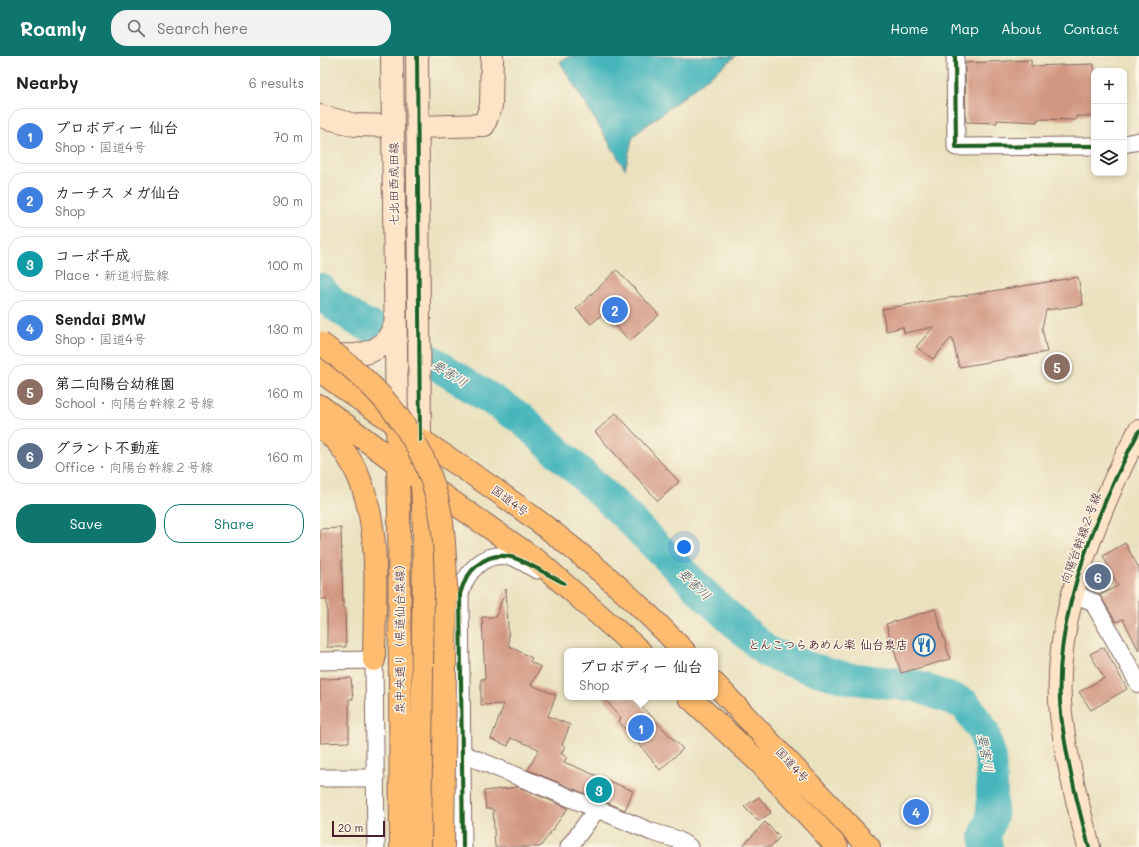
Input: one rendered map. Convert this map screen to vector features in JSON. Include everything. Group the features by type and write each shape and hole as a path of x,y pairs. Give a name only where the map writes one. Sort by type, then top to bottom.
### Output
{"main road":[{"path":"320,342 375,388 400,417 430,477 440,511 444,543 446,584 442,847"},
{"name":"国道4号","path":"320,371 362,402 497,492 580,553 681,648"},
{"path":"320,406 398,464 539,562 637,648"},
{"name":"泉中央通り（県道仙台泉線）","path":"397,425 401,847"},
{"path":"320,426 333,436 362,480 370,512 375,542 374,660"},
{"name":"泉中央通り（県道仙台泉線）","path":"420,440 424,528 421,847"},
{"name":"国道4号","path":"718,687 869,847"},
{"name":"国道4号","path":"692,700 762,765 837,847"}],"street":[{"name":"七北田西成田線","path":"392,56 397,425"},
{"path":"417,56 418,387 420,440"},
{"path":"418,127 484,125 491,106 492,56"},
{"path":"955,56 956,147 1091,146"},
{"path":"320,116 355,125 393,126"},
{"path":"1127,143 1139,141"},
{"path":"320,354 353,357 370,350 384,343 395,318"},
{"name":"向陽台幹線２号線","path":"1089,847 1071,781 1061,712 1061,660 1072,593 1106,496 1139,431"},
{"path":"463,847 460,594 463,582 479,563 497,556 512,557 564,583"},
{"path":"1072,593 1093,602 1139,684"},
{"path":"320,661 374,660 376,847"},
{"path":"461,753 652,832 676,839 689,847"},
{"path":"320,778 376,778"},
{"path":"569,847 596,809"}],"water":[{"path":"570,56 736,56 633,136 625,169 560,62"}],"building":[{"path":"1031,60 1031,66 1094,64 1094,68 1091,68 1091,116 1076,116 1076,120 1038,119 1037,122 997,120 997,123 966,122 965,63"},
{"path":"617,270 659,315 630,341 604,313 591,324 576,309"},
{"path":"1078,277 1083,305 1046,310 1042,328 1047,352 959,367 952,337 933,359 916,347 934,327 904,333 903,327 886,331 882,309"},
{"path":"616,413 679,482 658,501 595,432"},
{"path":"341,528 343,608 345,608 346,647 327,647 327,599 320,599 320,529"},
{"path":"1125,543 1139,568 1139,651 1123,619 1116,622 1100,595 1118,586 1103,556"},
{"path":"506,589 509,646 532,658 530,662 541,667 531,685 556,695 548,716 570,725 562,745 565,747 561,754 567,757 564,762 633,791 625,810 528,770 539,749 511,738 508,746 491,739 504,704 481,705 481,679 485,679 482,617 496,617"},
{"path":"935,609 950,659 901,673 886,624"},
{"path":"1104,647 1127,689 1091,710 1079,692 1104,678 1090,654"},
{"path":"351,678 353,699 349,699 349,742 320,743 320,679"},
{"path":"606,700 635,700 683,749 660,770 619,721 621,718"},
{"path":"518,787 568,808 540,847 495,847 493,809 486,809 484,791"},
{"path":"759,797 771,813 758,821 744,807"},
{"path":"765,822 780,837 770,847 742,847"}],"waterway":[{"name":"要害川","path":"320,289 332,303 357,320 400,341 522,419 615,505 706,596 767,652 809,668 847,678 916,686 965,704 984,732 990,758 992,816 985,836 987,847"}],"cycle path":[{"path":"417,56 420,440"},
{"path":"955,56 956,147 1091,146"},
{"path":"1089,847 1072,781 1061,714 1060,678 1063,642 1070,605 1080,568 1093,531 1123,462 1139,431"},
{"path":"463,847 460,594 463,586 467,578 478,565 485,560 502,556 523,561 564,583"}],"place":[{"name":"カーチス メガ仙台","path":"615,310"},
{"name":"第二向陽台幼稚園","path":"1057,367"},
{"name":"グラント不動産","path":"1098,577"},
{"name":"とんこつらあめん楽 仙台泉店","path":"924,645"},
{"name":"プロボディー 仙台","path":"641,728"},
{"name":"コーポ千成","path":"599,790"},
{"name":"Sendai BMW","path":"916,812"}]}
